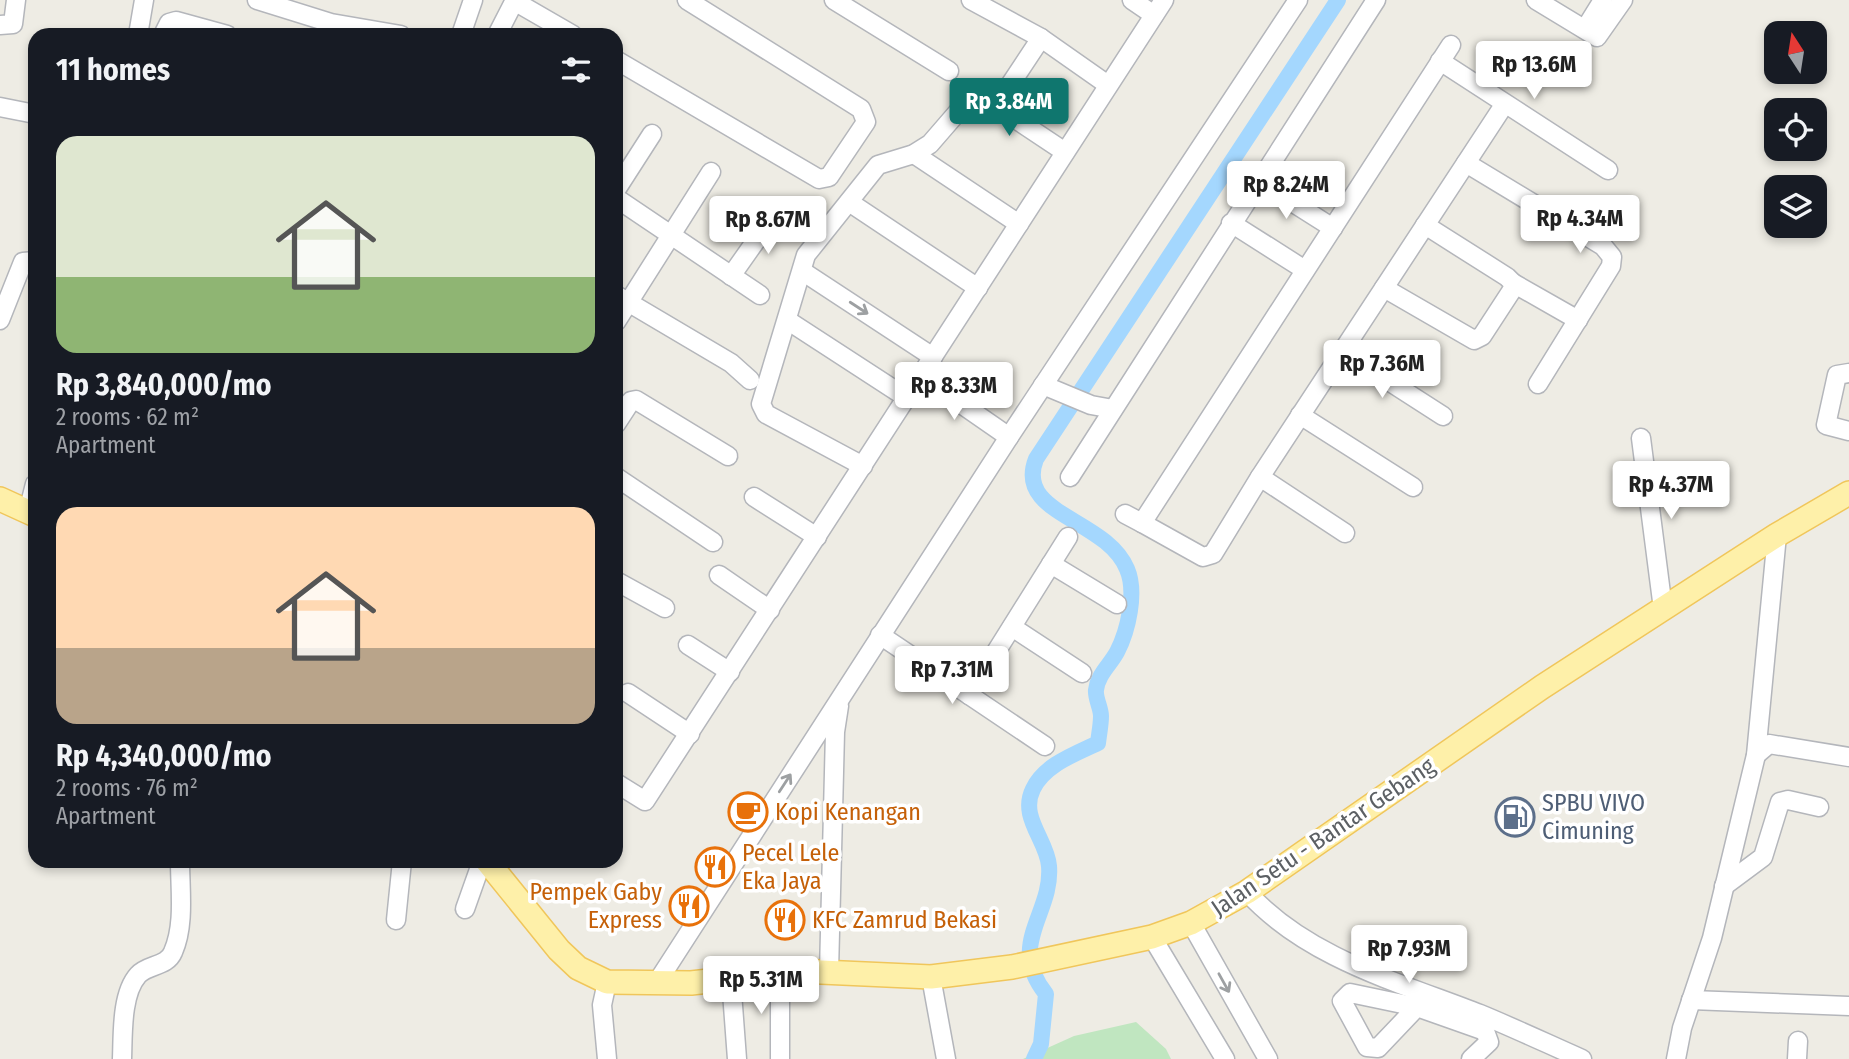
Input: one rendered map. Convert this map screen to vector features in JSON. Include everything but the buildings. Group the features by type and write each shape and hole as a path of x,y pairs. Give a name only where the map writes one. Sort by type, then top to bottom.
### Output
{"main road":[{"name":"Jalan Setu - Bantar Gebang","path":"490,868 559,950 578,968 607,982 656,984 731,979 780,972 931,977 1012,967 1152,937 1191,923 1247,892 1531,695 1777,535 1849,493"},
{"path":"0,499 28,513"}],"street":[{"path":"0,25 13,24 16,0"},
{"path":"139,28 144,0"},
{"path":"257,0 313,7 329,28"},
{"path":"500,28 514,0 561,28"},
{"path":"623,64 819,179 829,177 866,121 862,109 687,0"},
{"path":"834,0 949,71"},
{"path":"971,0 1041,38 1108,85"},
{"path":"623,787 645,801 1159,8 1132,0"},
{"path":"656,984 1009,437 1051,388 1298,0"},
{"path":"1070,477 1376,0"},
{"path":"1536,0 1597,37 1623,0"},
{"path":"1585,29 1603,0"},
{"path":"463,28 469,1"},
{"path":"166,28 169,23 176,21 202,28"},
{"path":"996,106 1041,38"},
{"path":"1142,523 1451,45"},
{"path":"1440,61 1608,170"},
{"path":"863,466 766,414 761,404 806,255 878,165 914,154 930,144 975,92 1065,152"},
{"path":"1125,514 1207,557 1213,554 1259,477 1504,104"},
{"path":"0,107 28,113"},
{"path":"623,179 652,134"},
{"path":"914,154 1019,224"},
{"path":"1466,163 1608,250 1611,266 1538,384"},
{"path":"623,297 672,234 711,172"},
{"path":"1259,181 1333,228"},
{"path":"623,202 760,295"},
{"path":"849,202 978,288"},
{"path":"731,276 774,215"},
{"path":"1231,223 1305,270"},
{"path":"1425,225 1513,283 1578,320"},
{"path":"0,320 23,262 28,262"},
{"path":"802,271 933,357"},
{"path":"1384,288 1474,340 1482,336 1512,290 1513,283"},
{"path":"623,299 731,363 750,380"},
{"path":"787,320 907,398"},
{"path":"1342,351 1443,416"},
{"path":"1849,373 1837,375 1826,425 1849,431"},
{"path":"921,376 1009,437"},
{"path":"1051,388 1091,405 1113,409"},
{"path":"623,413 631,401 636,400 728,456"},
{"path":"1300,415 1413,487"},
{"path":"1642,438 1663,609"},
{"path":"1259,477 1345,533"},
{"path":"623,482 713,542"},
{"path":"754,497 817,537"},
{"path":"1676,1059 1691,1000 1712,938 1756,755 1777,535"},
{"path":"969,695 1068,537"},
{"path":"1051,564 1117,604"},
{"path":"719,575 770,610"},
{"path":"623,585 665,608"},
{"path":"1012,627 1082,673"},
{"path":"880,635 1045,746"},
{"path":"688,645 730,672"},
{"path":"628,693 690,734"},
{"path":"829,972 835,732 841,696"},
{"path":"1756,755 1769,744 1849,757"},
{"path":"1724,886 1763,857 1780,802 1788,800 1819,807"},
{"path":"122,1059 129,993 139,974 169,960 174,951 180,922 180,868"},
{"path":"396,920 401,868"},
{"path":"465,909 481,868"},
{"path":"1247,892 1270,917 1291,933 1380,977 1481,1015 1582,1059"},
{"path":"1191,923 1268,1059"},
{"path":"1152,937 1225,1059"},
{"path":"780,972 780,1059"},
{"path":"931,977 946,1059"},
{"path":"731,979 737,1059"},
{"path":"607,982 602,1005 607,1059"},
{"path":"1691,1000 1849,1006"},
{"path":"1417,1007 1488,1034 1489,1042 1471,1059"}],"green space":[{"path":"1136,1022 1166,1049 1171,1059 1023,1059 1074,1036"}],"waterway":[{"path":"1034,1059 1041,1044 1046,994 1035,976 1030,960 1030,944 1045,899 1049,866 1044,847 1031,819 1030,799 1038,781 1052,767 1098,743 1101,716 1096,693 1097,684 1117,652 1125,633 1131,600 1130,578 1116,552 1101,538 1050,505 1038,493 1033,478 1036,459 1338,0"}],"place":[{"name":"Kopi Kenangan","path":"748,812"},
{"name":"SPBU VIVO Cimuning","path":"1515,817"},
{"name":"Pecel Lele Eka Jaya","path":"715,867"},
{"name":"Pempek Gaby Express","path":"689,906"},
{"name":"KFC Zamrud Bekasi","path":"785,920"}]}
